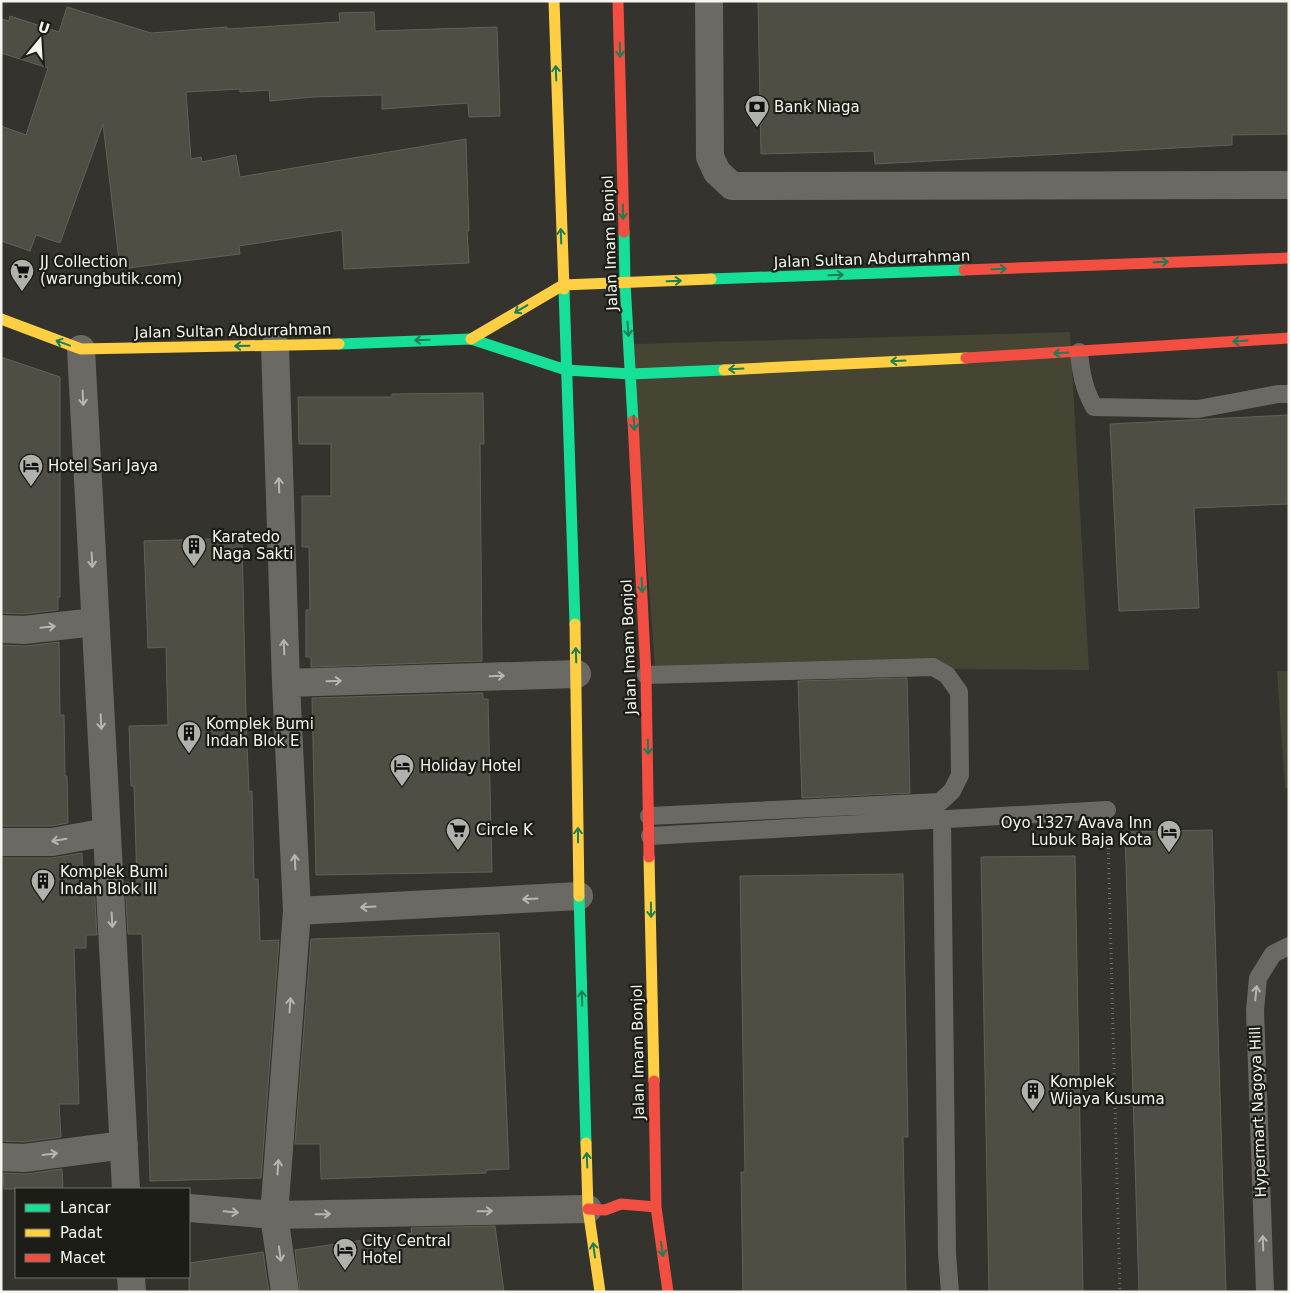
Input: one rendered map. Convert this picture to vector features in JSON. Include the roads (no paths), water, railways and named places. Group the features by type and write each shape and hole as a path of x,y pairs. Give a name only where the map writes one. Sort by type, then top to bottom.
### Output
{"main road":[{"path":"554,1 577,674 578,896 588,1209 600,1292"},
{"name":"Jalan Imam Bonjol","path":"618,1 625,283 632,374 646,675 656,1207 668,1292"},
{"name":"Jalan Sultan Abdurrahman","path":"471,339 563,285 1289,258"},
{"name":"Jalan Sultan Abdurrahman","path":"1,320 81,349 275,346 471,339 566,370 632,374 1080,352 1289,338"},
{"path":"588,1209 605,1210 621,1204 656,1207"}],"street":[{"path":"709,1 710,157 717,172 732,186 1289,185"},
{"path":"275,346 286,683 297,911 274,1216 285,1292"},
{"path":"81,349 126,1188"},
{"path":"1,629 24,630 95,622"},
{"path":"286,683 577,674"},
{"path":"1,842 52,842 107,832"},
{"path":"297,911 578,896"},
{"path":"1,1157 24,1158 124,1145"},
{"path":"190,1208 274,1216 588,1209"},
{"path":"131,1278 132,1292"}],"lane":[{"path":"1080,352 1081,374 1086,391 1094,407 1198,409 1278,394 1289,394"},
{"path":"646,675 933,667 947,675 959,692 960,775 952,791 940,802 649,816"},
{"path":"650,836 1107,810"},
{"path":"942,819 947,1233 950,1292"},
{"name":"Hypermart Nagoya Hill","path":"1265,1292 1255,1010 1258,978 1272,954 1289,946"}],"place":[{"name":"Bank Niaga","path":"757,128"},
{"name":"JJ Collection (warungbutik.com)","path":"22,292"},
{"name":"Hotel Sari Jaya","path":"31,487"},
{"name":"Karatedo Naga Sakti","path":"194,567"},
{"name":"Komplek Bumi Indah Blok E","path":"189,754"},
{"name":"Holiday Hotel","path":"402,787"},
{"name":"Circle K","path":"458,851"},
{"name":"Oyo 1327 Avava Inn Lubuk Baja Kota","path":"1169,853"},
{"name":"Komplek Bumi Indah Blok III","path":"43,902"},
{"name":"Komplek Wijaya Kusuma","path":"1033,1112"},
{"name":"City Central Hotel","path":"345,1271"}]}
